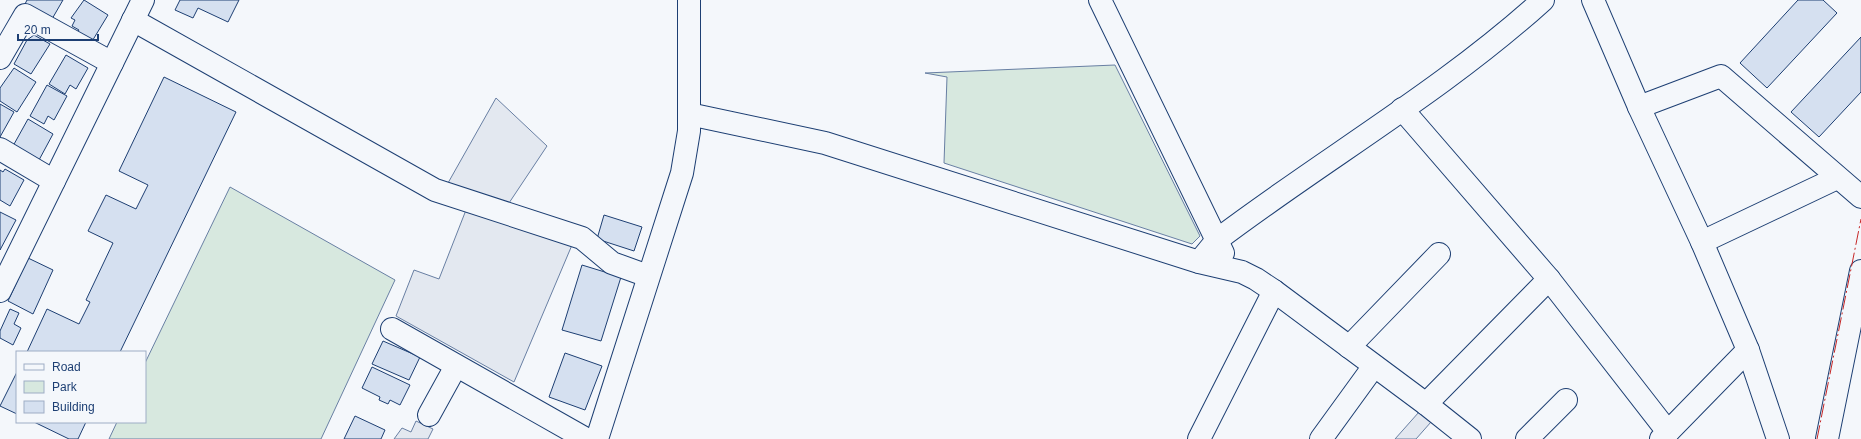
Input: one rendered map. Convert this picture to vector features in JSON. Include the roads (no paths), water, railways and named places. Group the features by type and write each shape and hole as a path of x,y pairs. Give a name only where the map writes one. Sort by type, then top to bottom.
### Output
{"street":[{"path":"0,291 5,268 54,181 143,0"},
{"path":"597,439 682,173 689,131 689,0"},
{"path":"1100,0 1225,256 1242,272"},
{"path":"1199,262 1217,240 1402,109 1512,28 1543,0"},
{"path":"1593,0 1639,107 1702,242 1748,350 1778,439"},
{"path":"0,58 25,15 112,63"},
{"path":"133,20 436,190 582,238 612,263 648,276"},
{"path":"1639,107 1721,76 1837,178 1861,197"},
{"path":"1402,109 1549,279 1665,436 1748,350"},
{"path":"689,114 825,143 1199,262 1242,272 1274,291 1426,404 1470,439"},
{"path":"0,149 54,181"},
{"path":"1702,242 1837,178"},
{"path":"1349,347 1439,254"},
{"path":"1827,439 1855,336 1861,271"},
{"path":"1426,404 1549,279"},
{"path":"1199,439 1274,291"},
{"path":"392,329 586,439"},
{"path":"429,414 456,366"},
{"path":"1321,439 1374,366"},
{"path":"1527,439 1566,400"}]}
